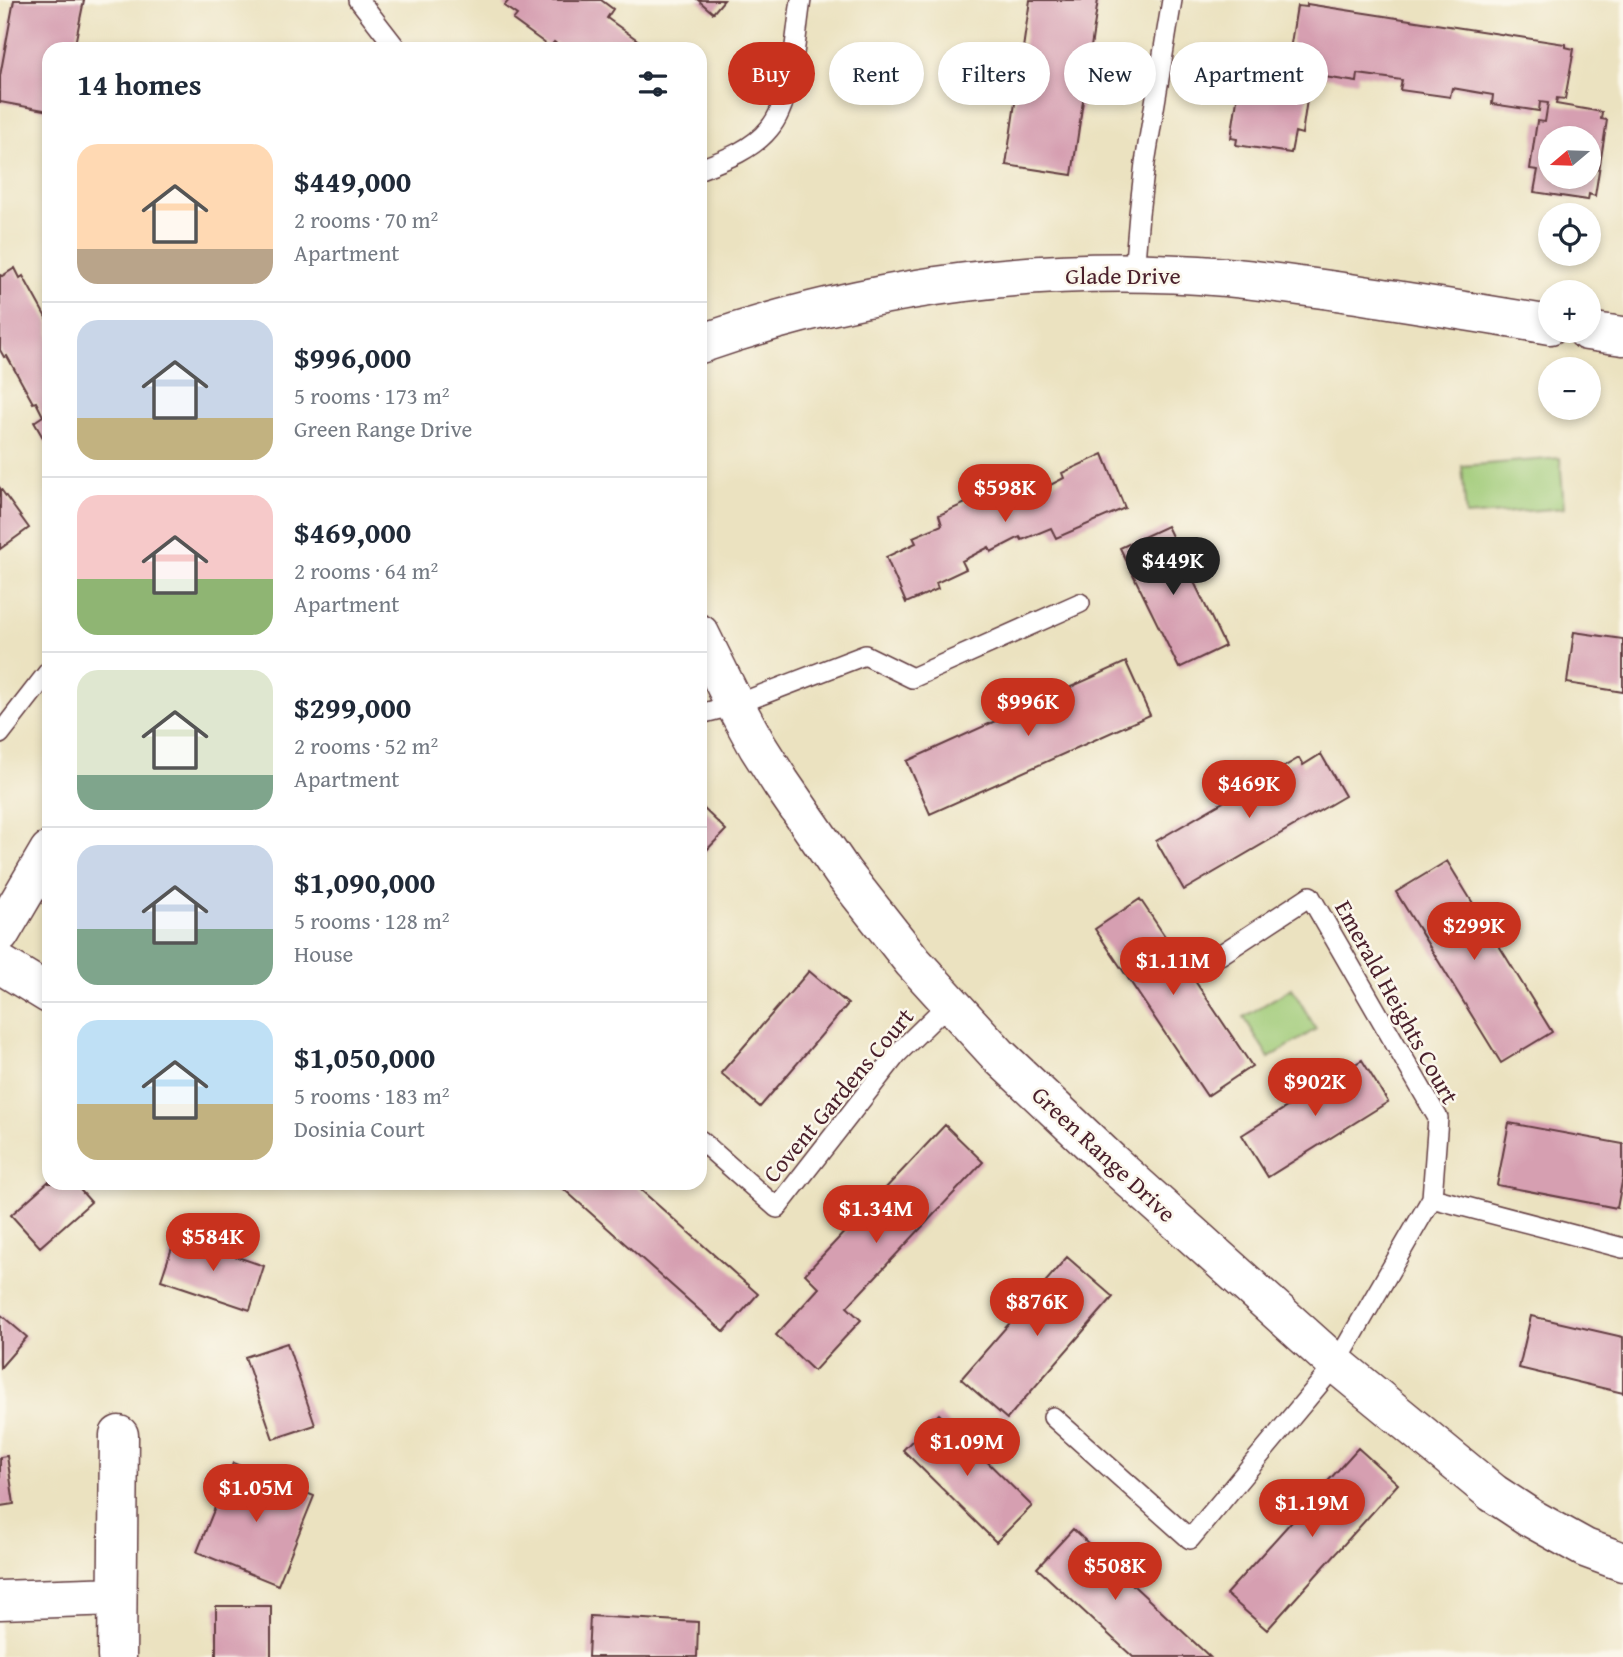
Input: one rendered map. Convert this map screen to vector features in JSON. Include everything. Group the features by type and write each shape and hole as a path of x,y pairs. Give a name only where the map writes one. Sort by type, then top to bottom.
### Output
{"street":[{"name":"Glade Drive","path":"707,342 852,301 936,285 1041,275 1198,275 1382,297 1538,323"},
{"path":"1601,333 1623,337"},
{"name":"Green Range Drive","path":"707,664 718,710 781,783 843,873 914,962 999,1056 1110,1161 1336,1364 1493,1493 1585,1548 1623,1562"},
{"path":"0,934 42,863"},
{"path":"0,964 42,990"},
{"path":"117,1657 119,1435"},
{"path":"0,1600 117,1596"}],"lane":[{"path":"359,0 392,42"},
{"path":"707,166 749,146 768,130 778,116 789,81 801,0"},
{"path":"1134,273 1145,163 1172,0"},
{"path":"718,710 865,655 912,678 1080,603"},
{"path":"0,734 42,684"},
{"name":"Emerald Heights Court","path":"1054,1417 1190,1539 1336,1364 1432,1198 1438,1118 1310,896 1220,955"},
{"name":"Covent Gardens Court","path":"707,1146 776,1208 897,1054 950,1002"},
{"path":"1432,1198 1623,1248"}],"green space":[{"path":"1560,458 1564,508 1466,516 1462,466"},
{"path":"1292,988 1316,1029 1269,1058 1244,1017"}],"building":[{"path":"14,0 84,0 75,42 42,42 42,110 0,102 0,76"},
{"path":"509,0 601,0 613,9 607,18 640,42 543,42 513,20 517,15 504,6"},
{"path":"698,0 724,0 713,13"},
{"path":"1030,0 1098,0 1092,42 1064,42 1064,105 1082,105 1072,175 1006,165 1015,105 1050,105 1050,42 1024,42"},
{"path":"1307,4 1565,44 1565,47 1574,49 1565,99 1557,98 1556,104 1602,112 1601,119 1607,120 1601,158 1601,126 1538,126 1538,170 1530,169 1537,121 1545,122 1548,103 1540,102 1539,111 1492,104 1493,95 1452,88 1450,97 1400,90 1402,80 1358,74 1357,82 1328,78 1328,42 1291,42 1297,6 1307,7"},
{"path":"1236,105 1306,105 1302,134 1295,132 1291,153 1236,145 1237,139 1231,138"},
{"path":"1538,170 1538,189 1596,189 1595,196 1589,194 1588,200 1534,192"},
{"path":"15,268 20,278 23,276 42,310 42,414 7,356 4,357 0,350 0,275"},
{"path":"42,417 42,436 34,422"},
{"path":"1103,454 1125,508 1056,538 1051,528 1022,540 1020,537 991,552 989,547 962,561 966,569 936,583 938,589 906,603 886,557 916,543 913,537 942,525 939,515 1001,489 1031,481 1037,492 1064,478 1062,473"},
{"path":"0,488 29,528 0,549"},
{"path":"1167,526 1225,646 1179,668 1120,548"},
{"path":"1574,632 1623,639 1623,692 1567,683"},
{"path":"1126,662 1150,715 930,814 907,761"},
{"path":"1321,754 1345,796 1184,890 1156,841 1299,758 1303,765"},
{"path":"707,812 726,830 707,850"},
{"path":"1447,861 1552,1032 1501,1063 1396,892"},
{"path":"1140,899 1252,1066 1207,1096 1095,929"},
{"path":"809,971 848,1004 760,1107 721,1073"},
{"path":"1362,1060 1388,1102 1268,1177 1242,1135"},
{"path":"1509,1123 1623,1144 1623,1177 1617,1208 1497,1185"},
{"path":"945,1125 983,1162 847,1307 861,1320 814,1371 776,1335 819,1288 805,1274"},
{"path":"42,1187 42,1190 80,1190 91,1202 40,1247 11,1215"},
{"path":"565,1190 641,1190 758,1294 724,1332"},
{"path":"176,1236 264,1266 250,1310 161,1280"},
{"path":"1067,1257 1113,1297 1007,1419 961,1379"},
{"path":"0,1314 27,1337 0,1368"},
{"path":"1531,1316 1623,1337 1623,1393 1519,1368"},
{"path":"287,1343 315,1425 273,1439 245,1357"},
{"path":"939,1414 1032,1506 996,1542 903,1450"},
{"path":"1358,1448 1398,1484 1267,1630 1226,1594"},
{"path":"7,1456 14,1504 0,1506 0,1457"},
{"path":"233,1463 314,1496 278,1585 197,1552"},
{"path":"1073,1529 1210,1657 1133,1657 1037,1568"},
{"path":"216,1606 271,1606 271,1657 216,1657"},
{"path":"590,1616 698,1622 697,1657 588,1657"}]}
